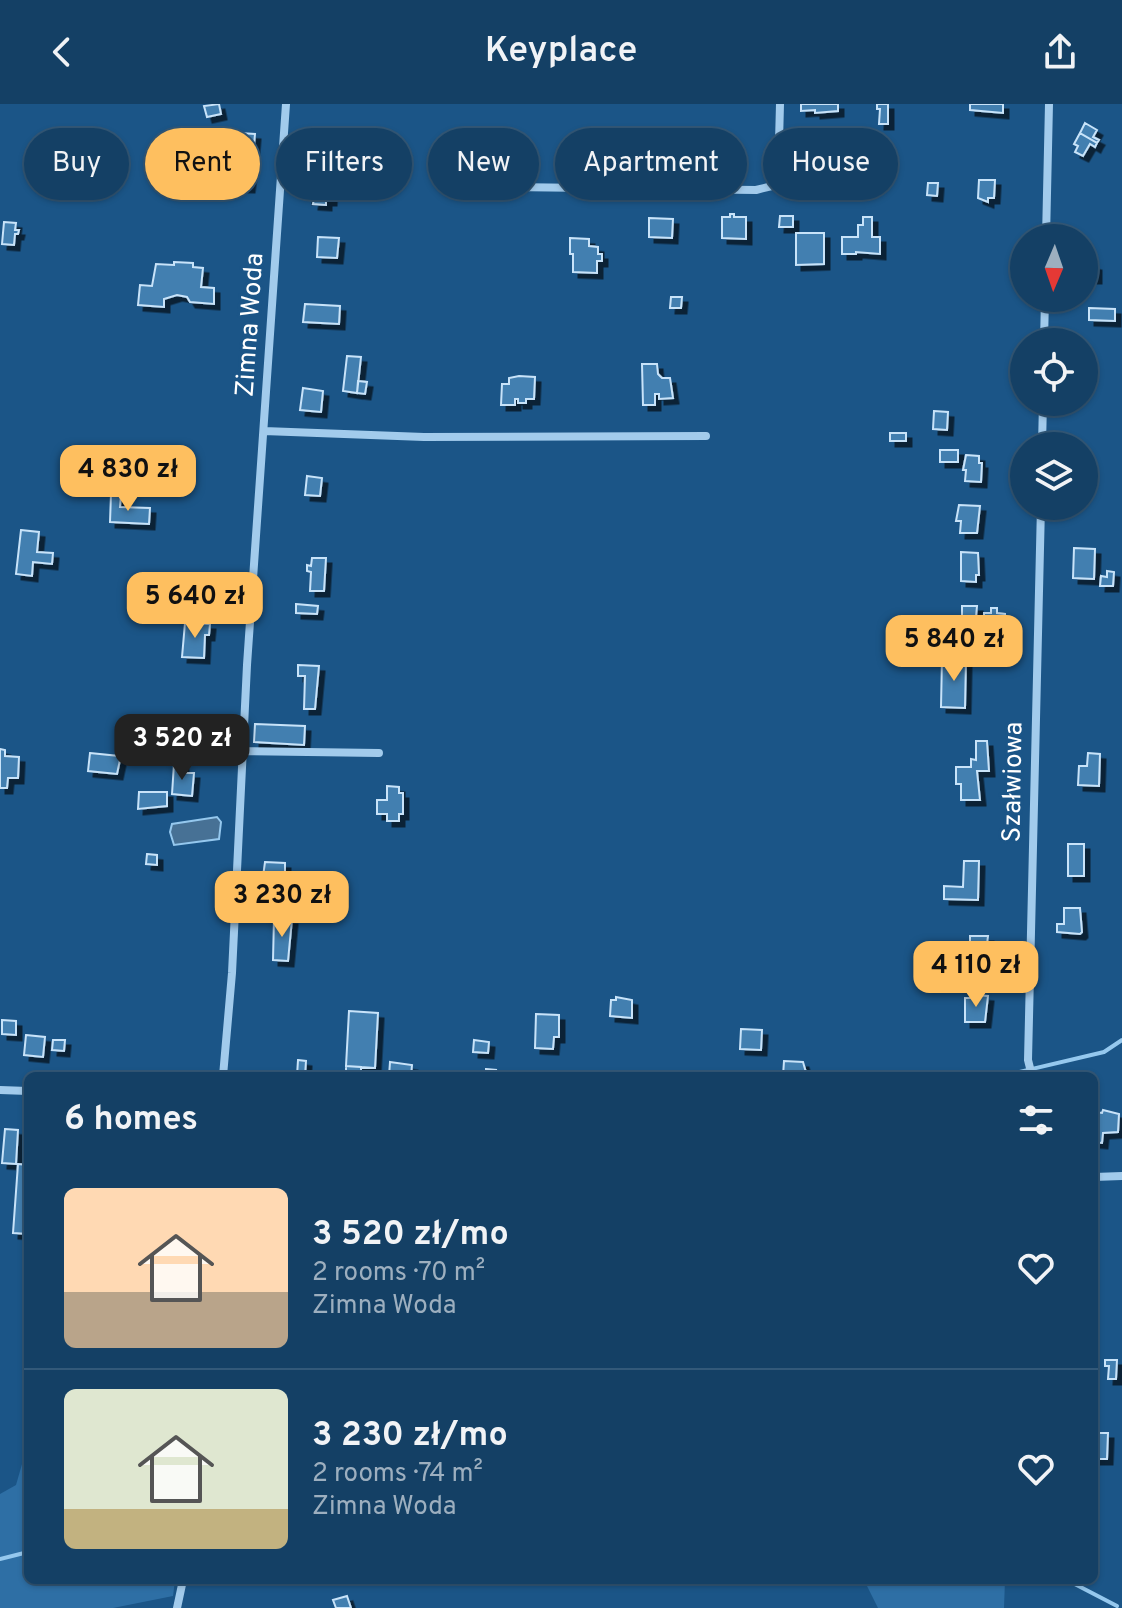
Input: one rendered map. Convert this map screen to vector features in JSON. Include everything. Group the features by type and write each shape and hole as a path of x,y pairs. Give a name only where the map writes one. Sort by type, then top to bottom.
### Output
{"street":[{"name":"Zimna Woda","path":"223,1072 286,104"},
{"path":"539,187 756,190 772,186 778,180 780,104"},
{"path":"1046,224 1049,104"},
{"path":"264,431 424,437 706,436"},
{"name":"Szałwiowa","path":"1031,1072 1028,1060 1041,520"},
{"path":"243,751 379,753"},
{"path":"0,1090 24,1091"},
{"path":"1098,1177 1122,1176"}],"shaded area":[{"path":"217,817 221,822 219,839 174,845 170,832 172,824"},
{"path":"24,1457 24,1584 174,1584 173,1596 113,1608 0,1608 0,1494 16,1485"},
{"path":"866,1584 1005,1584 1004,1608 878,1608"}],"building":[{"path":"219,104 221,114 207,117 204,106"},
{"path":"801,104 838,104 838,111 801,111"},
{"path":"877,104 888,104 888,124 879,124 880,109 877,109"},
{"path":"970,104 1003,104 1003,113 970,110"},
{"path":"1085,123 1097,130 1093,137 1099,140 1097,143 1080,133"},
{"path":"1080,133 1097,143 1095,147 1090,144 1083,156 1075,152 1078,146 1074,144"},
{"path":"979,180 995,180 994,198 988,198 988,202 978,198"},
{"path":"928,183 938,183 937,196 927,195"},
{"path":"314,200 326,200 326,205 313,204"},
{"path":"730,214 746,217 746,239 722,238 722,217 730,217"},
{"path":"780,216 793,216 793,227 779,227"},
{"path":"863,217 872,217 872,237 880,237 880,254 842,254 842,237 858,237 858,225 863,225"},
{"path":"649,218 673,219 672,238 649,237"},
{"path":"4,222 16,223 15,230 19,230 15,234 14,245 2,244"},
{"path":"796,233 824,233 824,264 796,265"},
{"path":"318,237 339,238 337,258 317,257"},
{"path":"570,238 589,239 589,246 598,247 602,261 597,261 597,273 573,272"},
{"path":"174,262 193,263 193,267 203,268 201,287 214,288 214,304 190,302 187,297 177,295 164,299 164,307 138,305 140,285 152,286 156,264 174,265"},
{"path":"671,297 682,297 681,308 670,308"},
{"path":"305,304 340,306 339,324 303,322"},
{"path":"1098,308 1115,309 1115,321 1089,320 1089,312 1098,312"},
{"path":"347,356 361,357 357,393 343,391"},
{"path":"642,364 657,364 658,374 662,378 670,378 673,398 659,399 659,394 655,394 655,405 643,405"},
{"path":"535,377 534,399 518,403 515,399 515,405 501,405 502,384 509,384 509,378"},
{"path":"358,381 367,382 365,394 357,393"},
{"path":"303,388 323,391 321,412 300,410"},
{"path":"934,411 948,412 947,430 933,429"},
{"path":"890,433 906,433 906,441 890,441"},
{"path":"940,450 958,450 958,462 940,462"},
{"path":"966,455 979,456 979,463 982,463 981,482 965,481 966,470 963,470"},
{"path":"113,468 126,470 125,488 112,486"},
{"path":"307,476 322,478 320,496 305,495"},
{"path":"111,494 121,494 120,507 150,508 149,524 110,522"},
{"path":"959,505 980,506 977,533 960,533 961,521 956,521"},
{"path":"21,530 39,532 37,552 53,553 52,564 33,562 32,576 16,574"},
{"path":"1074,548 1095,549 1094,579 1073,578"},
{"path":"961,552 978,553 979,575 976,575 976,582 961,581"},
{"path":"312,558 326,558 324,591 310,591 311,572 307,571 307,565 311,566"},
{"path":"1107,571 1114,572 1113,586 1100,586 1101,576 1107,577"},
{"path":"202,575 221,576 220,601 217,601 216,608 203,607 203,600 200,600"},
{"path":"296,604 318,606 317,614 296,613"},
{"path":"962,606 977,606 975,628 968,628 968,623 962,623"},
{"path":"991,608 1005,614 1005,624 984,623 984,613 991,613"},
{"path":"185,623 210,624 209,635 205,635 204,658 182,657"},
{"path":"942,658 966,659 965,708 941,707"},
{"path":"298,665 319,666 315,709 304,709 305,676 298,676"},
{"path":"255,724 305,726 304,745 254,742"},
{"path":"976,741 987,741 989,771 977,771 980,800 961,800 961,784 956,784 956,767 971,767 971,759 976,760"},
{"path":"0,749 5,750 5,756 19,757 18,778 8,778 7,788 0,788"},
{"path":"90,753 119,756 117,774 88,771"},
{"path":"1088,753 1100,754 1099,786 1078,785 1079,766 1087,766"},
{"path":"174,764 183,765 182,773 194,773 192,796 172,794"},
{"path":"387,786 399,787 399,793 403,793 403,814 399,814 399,821 387,821 387,814 377,814 377,800 387,800"},
{"path":"139,792 167,792 167,806 138,809"},
{"path":"1068,844 1084,844 1084,876 1068,876"},
{"path":"147,854 157,855 157,865 146,864"},
{"path":"964,861 979,861 978,900 944,899 944,886 963,887"},
{"path":"265,862 285,863 285,873 293,874 292,890 286,893 261,891"},
{"path":"1064,908 1080,908 1080,934 1057,932 1057,924 1064,924"},
{"path":"274,918 292,919 288,961 273,960"},
{"path":"970,936 988,936 987,944 970,944"},
{"path":"975,995 988,996 985,1022 965,1022 965,998 975,998"},
{"path":"616,997 632,1000 632,1018 610,1016 611,1000 616,1000"},
{"path":"349,1011 378,1013 375,1068 346,1066"},
{"path":"536,1014 559,1015 559,1037 554,1037 553,1049 535,1048"},
{"path":"2,1020 16,1021 16,1035 2,1034"},
{"path":"741,1029 762,1030 761,1050 740,1049"},
{"path":"26,1035 45,1037 43,1057 24,1055"},
{"path":"53,1040 65,1040 64,1051 52,1050"},
{"path":"474,1040 489,1042 488,1053 473,1052"},
{"path":"298,1060 306,1061 305,1072 297,1072"},
{"path":"784,1061 803,1062 806,1072 783,1072"},
{"path":"390,1062 412,1065 411,1072 389,1072"},
{"path":"346,1066 361,1067 361,1072 346,1072"},
{"path":"1103,1110 1119,1114 1118,1132 1103,1133 1102,1143 1098,1142 1098,1112"},
{"path":"5,1129 18,1130 16,1164 2,1163"},
{"path":"18,1164 24,1165 24,1234 13,1233"},
{"path":"1105,1360 1117,1360 1116,1379 1108,1379 1109,1366 1105,1366"},
{"path":"1098,1433 1108,1433 1107,1459 1098,1459"},
{"path":"347,1596 351,1608 336,1608 333,1600"}],"waterway":[{"name":"Zimna Woda","path":"1019,1072 1104,1052 1122,1040"},
{"name":"Zimna Woda","path":"0,1559 24,1553"},
{"path":"1075,1584 1117,1606"}]}
